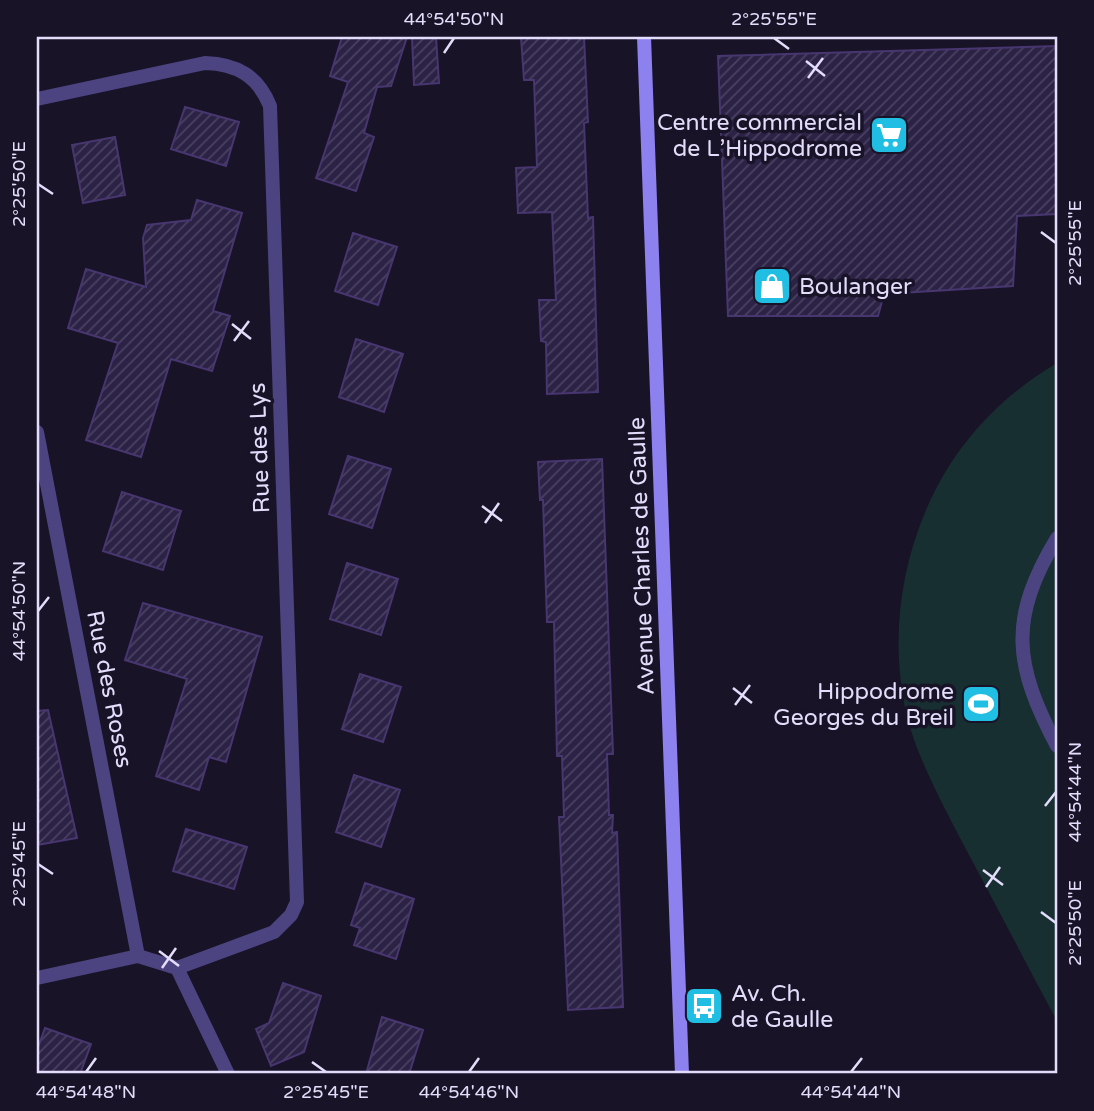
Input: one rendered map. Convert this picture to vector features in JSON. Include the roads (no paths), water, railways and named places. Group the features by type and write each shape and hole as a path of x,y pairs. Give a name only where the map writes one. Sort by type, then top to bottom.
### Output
{"main road":[{"name":"Avenue Charles de Gaulle","path":"644,37 682,1074"}],"street":[{"name":"Rue des Lys","path":"37,99 213,63 238,68 253,78 264,92 270,106 297,902 291,915 274,932 177,968"},
{"name":"Rue des Roses","path":"37,432 138,956"},
{"path":"1057,538 1040,566 1026,607 1020,647 1039,712 1057,746"},
{"path":"37,978 138,956 177,968 228,1074"}],"place":[{"name":"Centre commercial de L’Hippodrome","path":"889,135"},
{"name":"Boulanger","path":"772,286"},
{"name":"Hippodrome Georges du Breil","path":"981,704"},
{"name":"Av. Ch. de Gaulle","path":"704,1006"}]}
